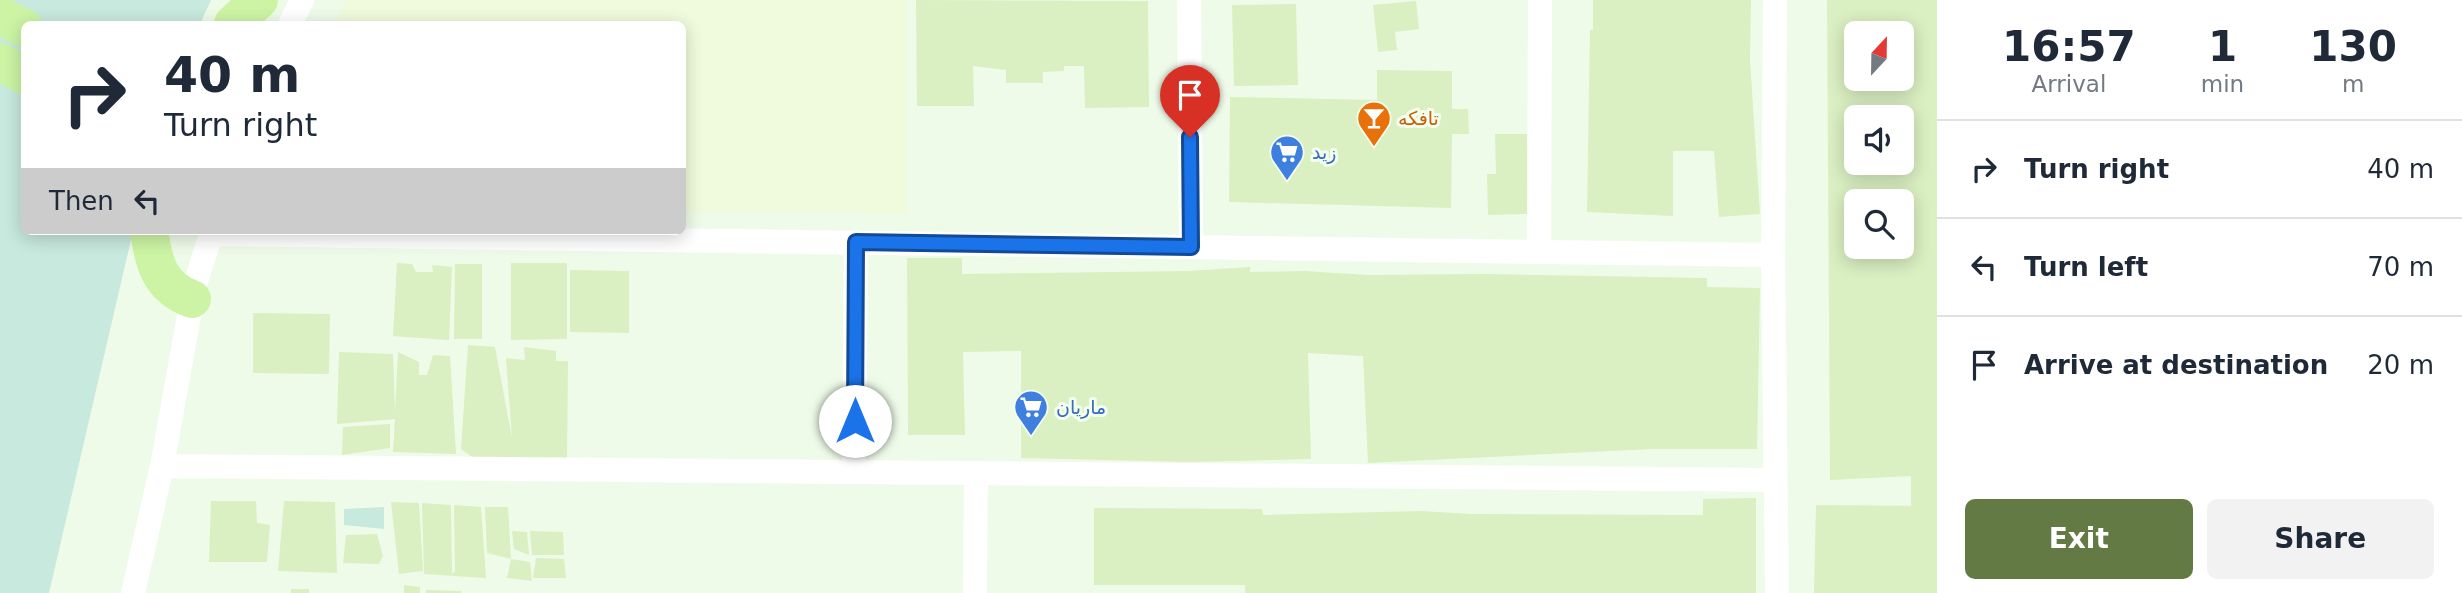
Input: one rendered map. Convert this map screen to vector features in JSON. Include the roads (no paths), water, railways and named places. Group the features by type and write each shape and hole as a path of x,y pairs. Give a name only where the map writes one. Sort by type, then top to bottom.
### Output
{"highway":[{"path":"237,21 259,0"},
{"path":"0,16 21,27"},
{"path":"0,62 21,73"},
{"path":"150,235 156,266 164,283 180,295 192,299"}],"street":[{"path":"292,21 302,0"},
{"path":"1189,0 1191,247"},
{"path":"1539,251 1540,0"},
{"path":"1774,0 1773,255 1777,593"},
{"path":"238,21 247,15 260,21"},
{"path":"133,593 162,466 192,299 211,235"},
{"path":"405,235 1773,255"},
{"path":"854,472 856,242"},
{"path":"162,466 1776,481"},
{"path":"975,593 976,473"}],"place":[{"name":"تافكه","path":"1374,148"},
{"name":"زيد","path":"1287,182"},
{"name":"ماريان","path":"1031,437"}]}
